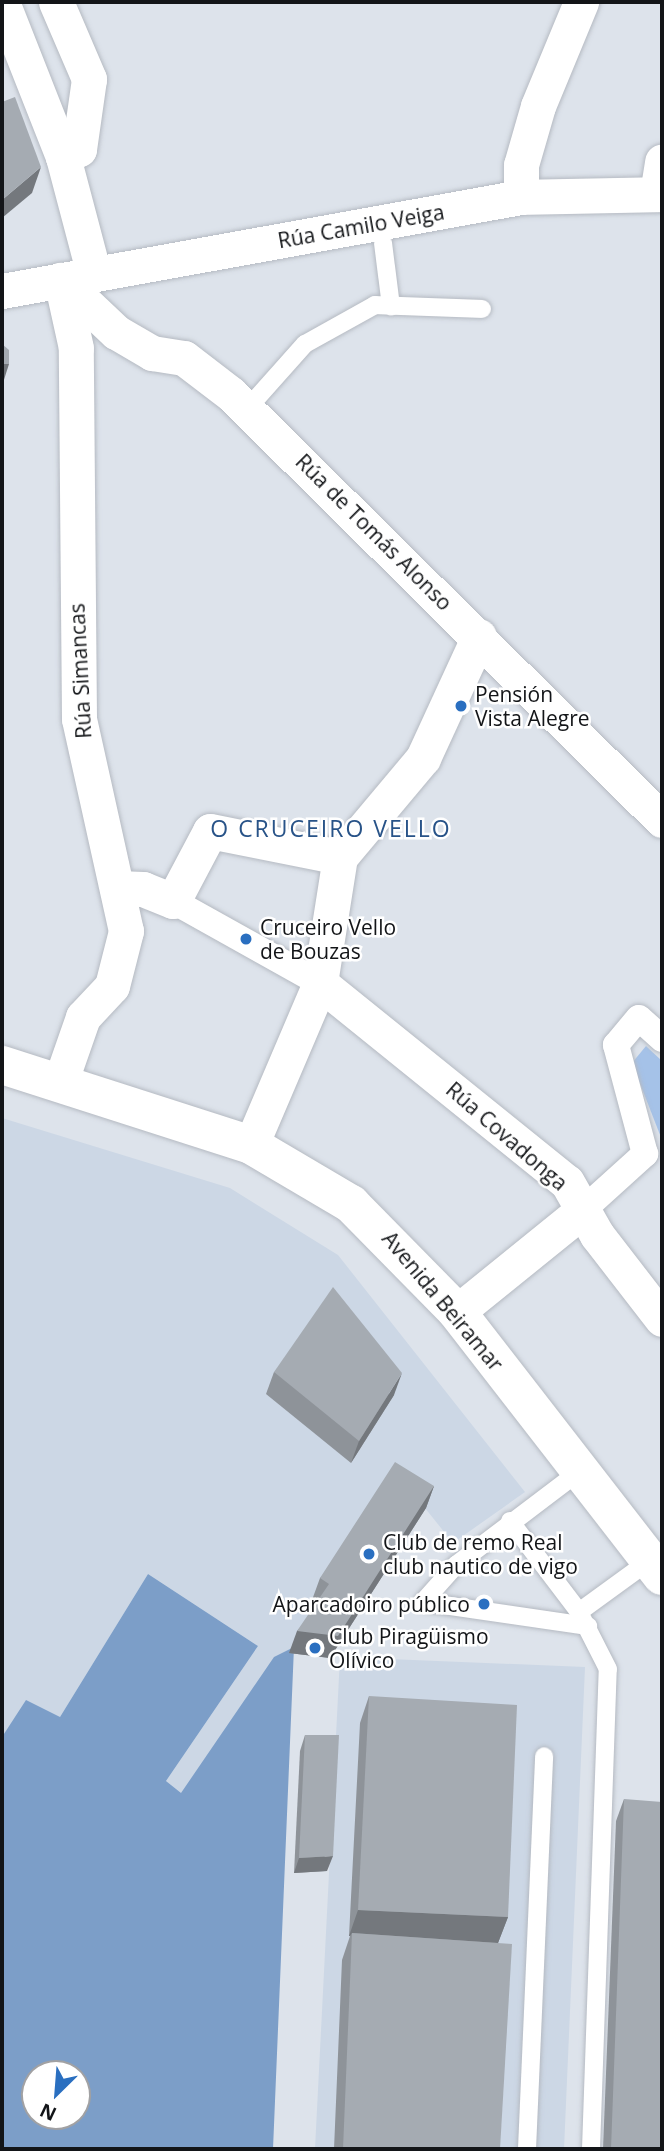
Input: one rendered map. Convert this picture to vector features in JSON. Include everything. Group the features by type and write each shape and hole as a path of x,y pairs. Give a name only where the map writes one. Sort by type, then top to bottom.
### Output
{"main road":[{"name":"Avenida Beiramar","path":"2,1065 251,1145 325,1184 378,1225 457,1312 581,1469 658,1574"}],"street":[{"path":"2,2 63,157 94,274"},
{"path":"56,2 89,79 79,149 63,157"},
{"path":"522,197 521,165 538,106 581,2"},
{"name":"Rúa Camilo Veiga","path":"2,291 522,197 660,183"},
{"name":"Rúa de Tomás Alonso","path":"61,280 116,332 152,353 184,358 247,409 662,820"},
{"name":"Rúa Simancas","path":"60,1083 83,1017 112,986 125,951 117,888 79,719 76,348 61,280"},
{"path":"251,1145 320,983 340,857 424,758 479,636"},
{"path":"173,901 210,831 340,857"},
{"path":"117,888 143,889 173,901 320,983"},
{"name":"Rúa Covadonga","path":"320,983 567,1182 583,1210 662,1319"},
{"path":"457,1312 583,1210 654,1162 616,1045 639,1018 662,1039"}],"lane":[{"path":"383,243 391,306"},
{"path":"247,409 305,344 374,305 482,309"},
{"path":"581,1469 510,1521 423,1602 583,1619 658,1574"},
{"path":"510,1521 583,1619 608,1670 609,1709 591,2149"},
{"path":"527,2149 544,1756"}],"shaded area":[{"path":"646,1046 662,1061 662,1140 632,1063"},
{"path":"2,1118 230,1188 338,1255 525,1492 453,1543 425,1508 330,1658 294,1647 274,1658 181,1794 166,1781 258,1646 148,1574 60,1717 2,1737"},
{"path":"148,1574 258,1646 166,1781 181,1793 274,1657 294,1647 273,2149 2,2149 2,1737 26,1700 60,1717"},
{"path":"340,1657 585,1667 564,2149 315,2149"}],"building":[{"path":"15,97 41,167 2,200 2,102"},
{"path":"2,344 9,350 9,364 2,364"},
{"path":"333,1287 402,1373 359,1441 274,1372"},
{"name":"Club de remo Real club nautico de vigo","path":"395,1462 434,1486 338,1636 297,1631 329,1584 320,1578"},
{"path":"369,1696 517,1705 508,1917 358,1910"},
{"path":"305,1735 339,1735 333,1856 299,1858"},
{"path":"624,1799 662,1802 662,2149 611,2149"},
{"path":"352,1933 512,1944 500,2149 343,2149"}],"place":[{"name":"Pensión Vista Alegre","path":"461,706"},
{"name":"Cruceiro Vello de Bouzas","path":"246,939"},
{"name":"Club de remo Real club nautico de vigo","path":"369,1554"},
{"name":"Aparcadoiro público","path":"484,1604"},
{"name":"Club Piragüismo Olívico","path":"315,1648"}],"district":[{"name":"O CRUCEIRO VELLO","path":"331,828"}]}
